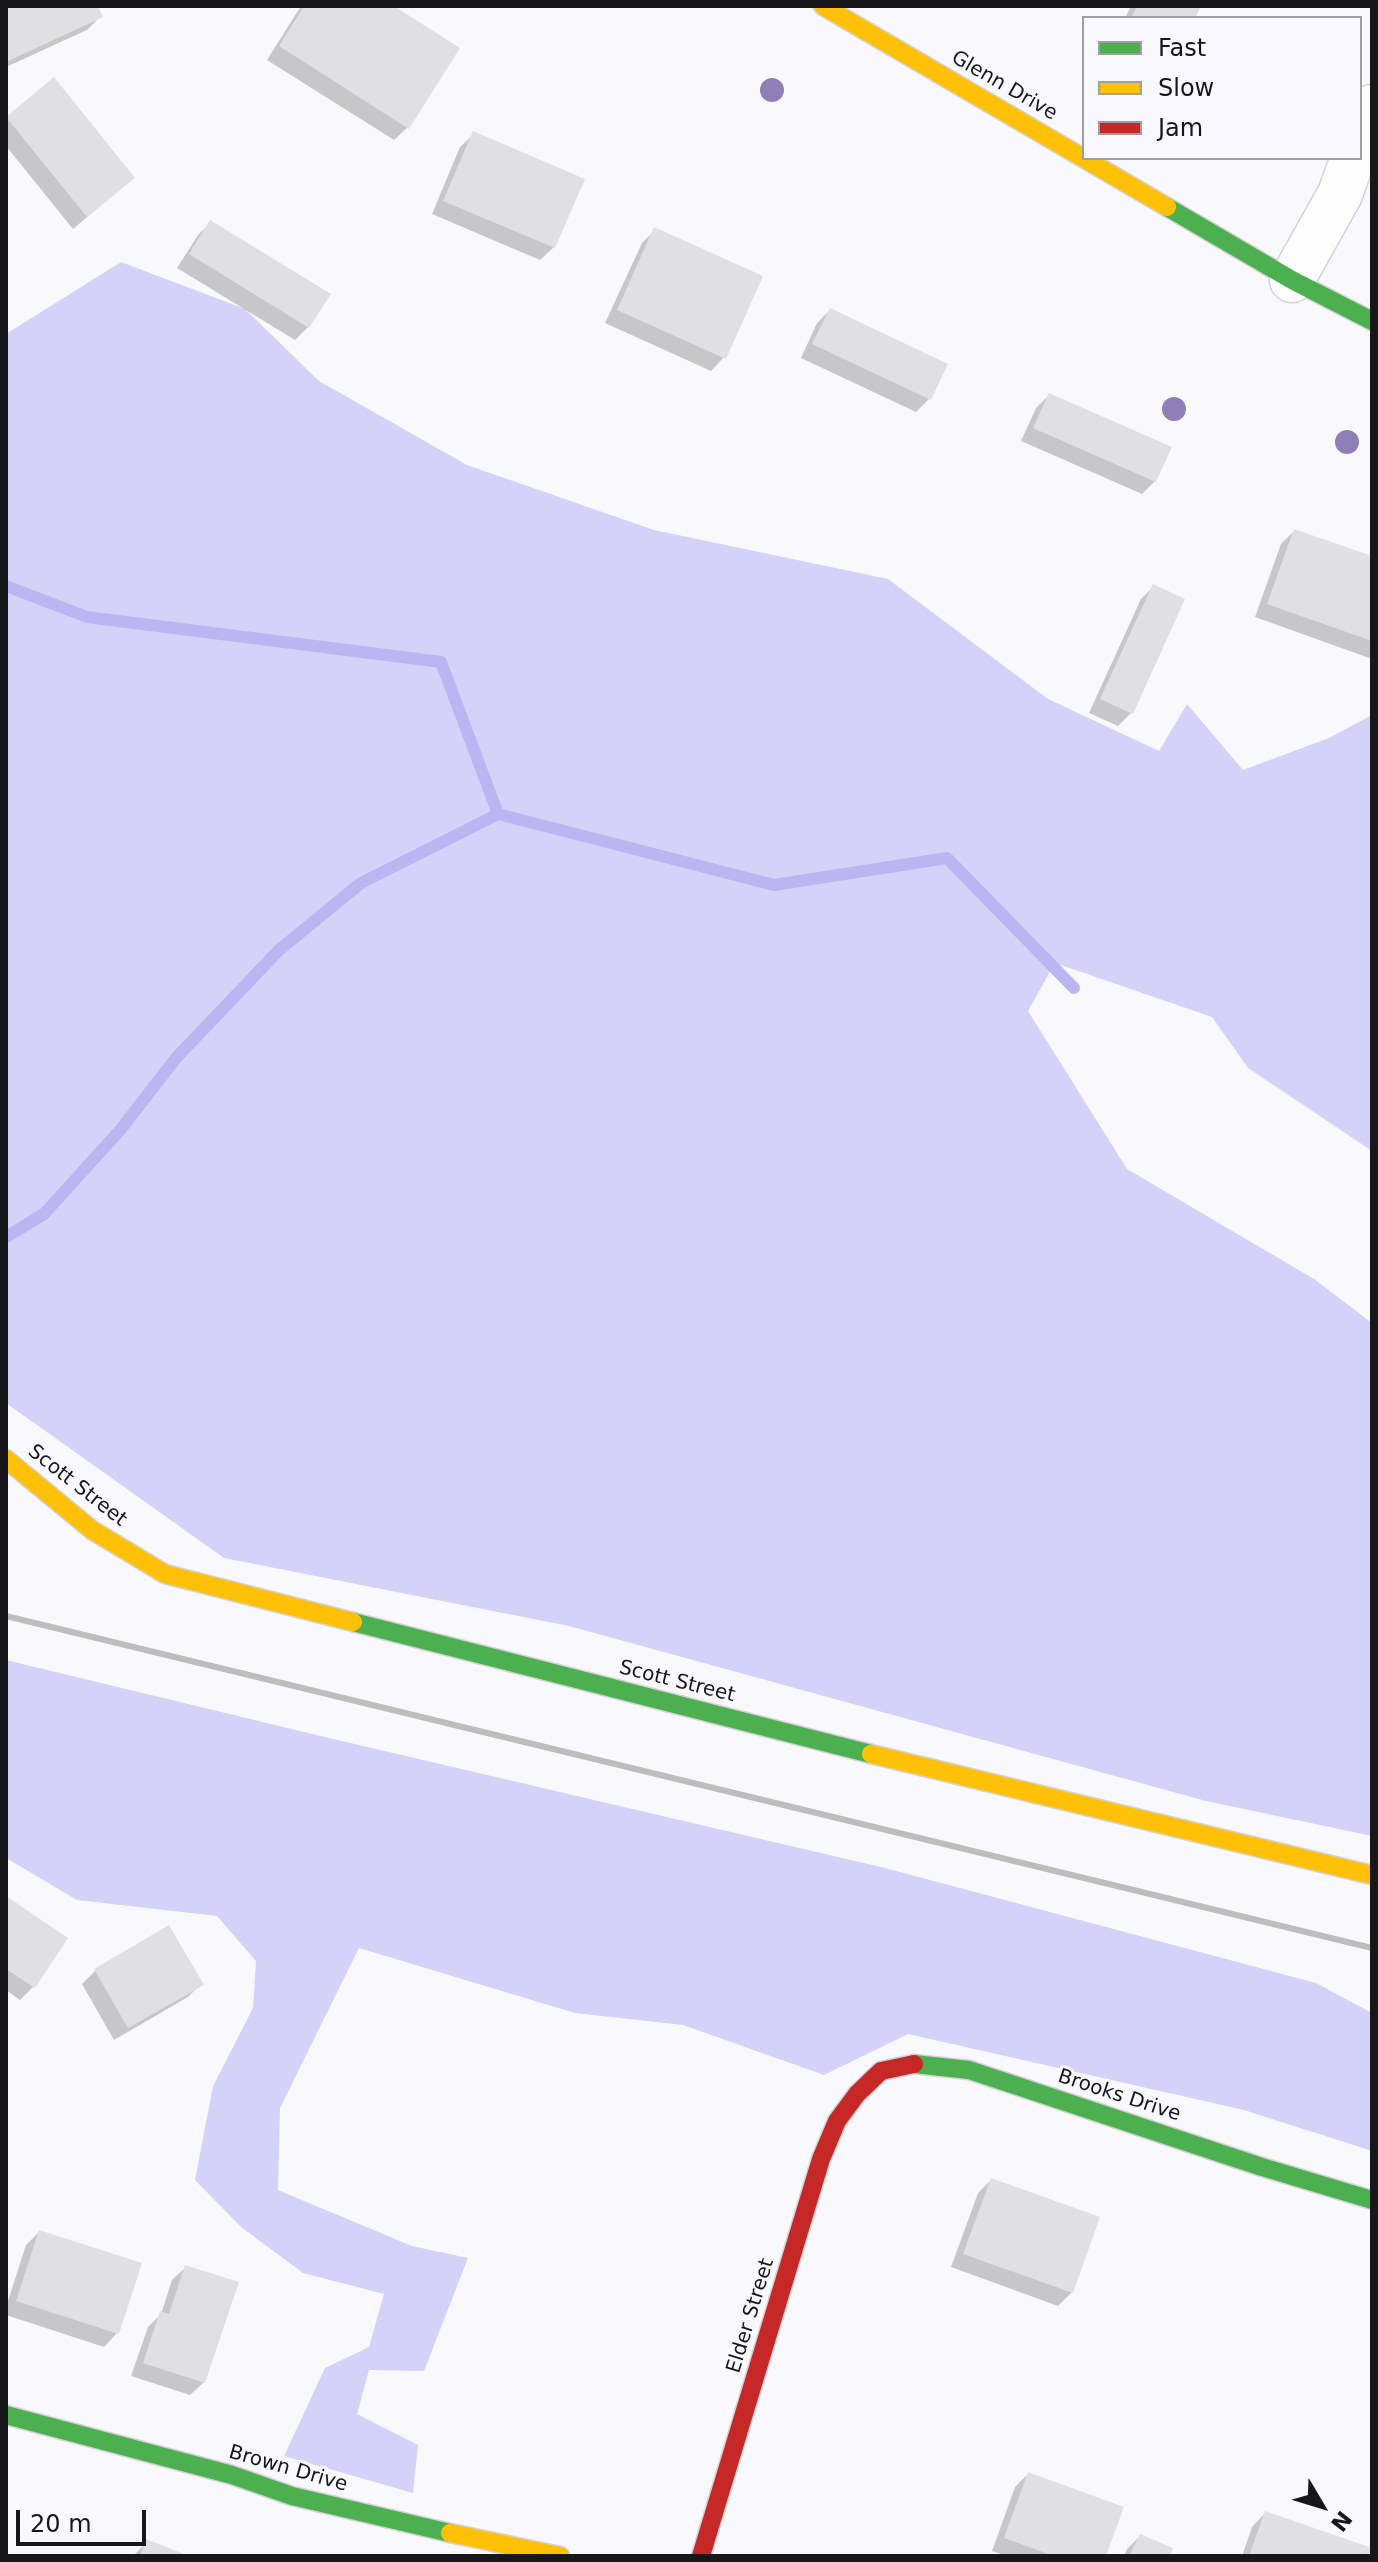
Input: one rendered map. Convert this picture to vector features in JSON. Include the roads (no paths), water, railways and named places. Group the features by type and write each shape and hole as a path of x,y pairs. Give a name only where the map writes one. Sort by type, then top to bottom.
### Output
{"street":[{"name":"Glenn Drive","path":"823,6 1082,157"},
{"path":"1362,134 1372,107"},
{"name":"Glenn Drive","path":"1087,160 1292,280 1372,321"},
{"path":"1292,280 1340,194 1352,160"},
{"name":"Scott Street","path":"6,1459 92,1530 165,1574 955,1775 1372,1875"},
{"name":"Brooks Drive","path":"857,2094 881,2071 916,2063 969,2070 1372,2200"},
{"name":"Elder Street","path":"701,2556 821,2159 837,2121 857,2094"},
{"name":"Brown Drive","path":"6,2415 232,2475 292,2496 401,2523 560,2556"}],"waterway":[{"path":"6,586 87,617 441,662 498,814 774,885 947,858 1074,988"},
{"path":"6,1237 44,1214 121,1129 176,1058 279,950 361,883 498,814"}],"railway":[{"path":"6,1616 1372,1948"}]}
